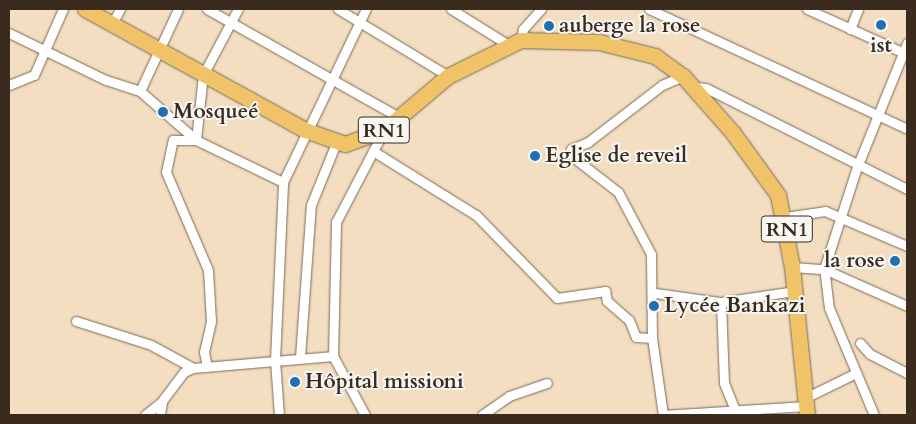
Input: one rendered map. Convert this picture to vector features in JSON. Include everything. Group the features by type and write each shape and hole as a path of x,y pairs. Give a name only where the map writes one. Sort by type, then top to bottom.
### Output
{"highway":[{"name":"RN1","path":"85,9 305,130 336,143 357,143 384,130 448,76 514,42 624,46 655,56 687,81 766,176 785,216 795,291 806,407"}],"street":[{"path":"10,88 22,77 34,75 63,9"},
{"path":"112,24 120,9"},
{"path":"140,91 157,48 178,9"},
{"path":"206,9 331,77 399,117"},
{"path":"196,140 203,75 238,9"},
{"path":"338,9 448,76"},
{"path":"279,415 274,360 283,182 305,130 366,9"},
{"path":"451,9 514,42 523,29 542,9"},
{"path":"649,9 907,129"},
{"path":"806,9 904,53"},
{"path":"850,29 858,9"},
{"path":"9,33 44,51 140,91 196,140 283,182"},
{"path":"874,415 854,374 829,308 824,269 857,167 878,116 903,65 907,44"},
{"path":"854,374 806,407 736,413 663,415 652,338 655,293 652,254 632,212 603,176 574,158 571,149 588,142 662,85 687,81 706,88 857,167 907,189"},
{"path":"365,415 334,356 336,222 384,130"},
{"path":"196,140 173,140 166,172 208,270 211,321 204,352 207,366"},
{"path":"300,357 311,205 336,143"},
{"path":"373,151 476,215 556,298 605,291 607,301 629,320 636,337 652,338"},
{"path":"785,216 817,210 841,216 907,246"},
{"path":"792,267 824,269 907,306"},
{"path":"655,293 721,302 795,291"},
{"path":"721,302 724,383 736,413"},
{"path":"76,321 151,345 193,368"},
{"path":"860,343 870,354 907,373"},
{"path":"145,415 162,401 184,372 193,368 300,357 334,356"},
{"path":"482,415 508,396 548,383"},
{"path":"160,415 162,401"}],"place":[{"name":"ist","path":"881,25"},
{"name":"auberge la rose","path":"549,26"},
{"name":"Mosqueé","path":"163,112"},
{"name":"Eglise de reveil","path":"535,156"},
{"name":"la rose","path":"895,261"},
{"name":"Lycée Bankazi","path":"654,306"},
{"name":"Hôpital missioni","path":"295,382"}]}
